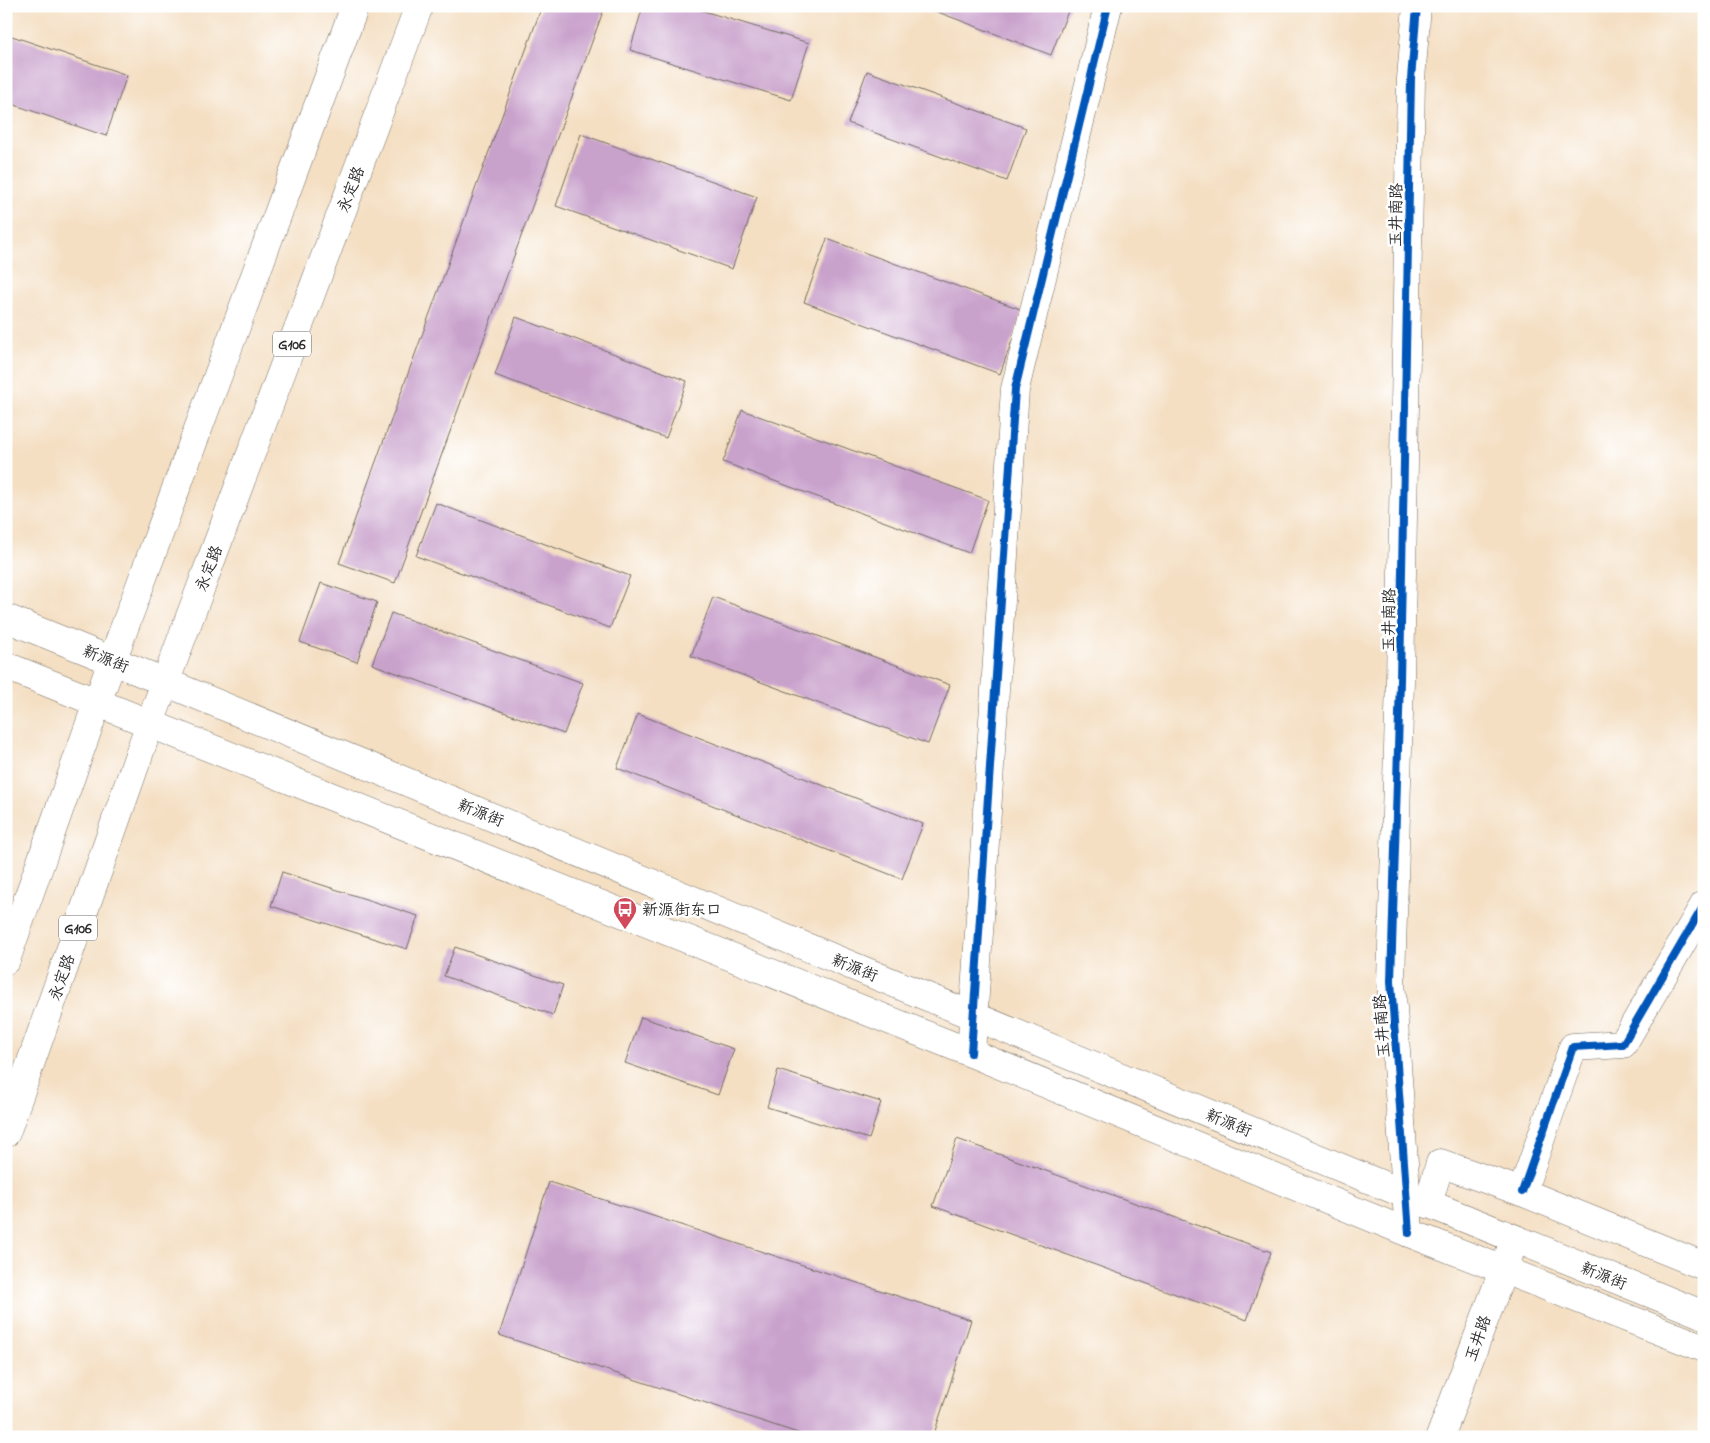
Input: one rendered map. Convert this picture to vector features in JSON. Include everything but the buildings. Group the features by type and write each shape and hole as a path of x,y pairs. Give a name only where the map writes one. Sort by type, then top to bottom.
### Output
{"main road":[{"path":"6,960 112,660 354,6"},
{"name":"永定路","path":"6,1133 165,682 419,6"},
{"path":"971,1053 1015,389 1108,6"},
{"name":"玉井南路","path":"1410,1233 1417,1200 1391,981 1400,681 1411,79 1417,6"},
{"name":"新源街","path":"6,618 112,660 1417,1200 1704,1315"},
{"name":"新源街","path":"6,666 971,1053 1410,1233 1704,1348"},
{"path":"1522,1192 1573,1047 1623,1044 1704,905"},
{"path":"1417,1200 1440,1164 1522,1192 1704,1266"},
{"name":"玉井路","path":"1440,1437 1515,1239"}],"cycle path":[{"path":"971,1053 1015,389 1108,6"},
{"path":"1409,1233 1391,981 1400,681 1411,79 1417,6"},
{"path":"1522,1192 1573,1047 1623,1044 1704,905"}],"place":[{"name":"新源街东口","path":"625,930"}]}
